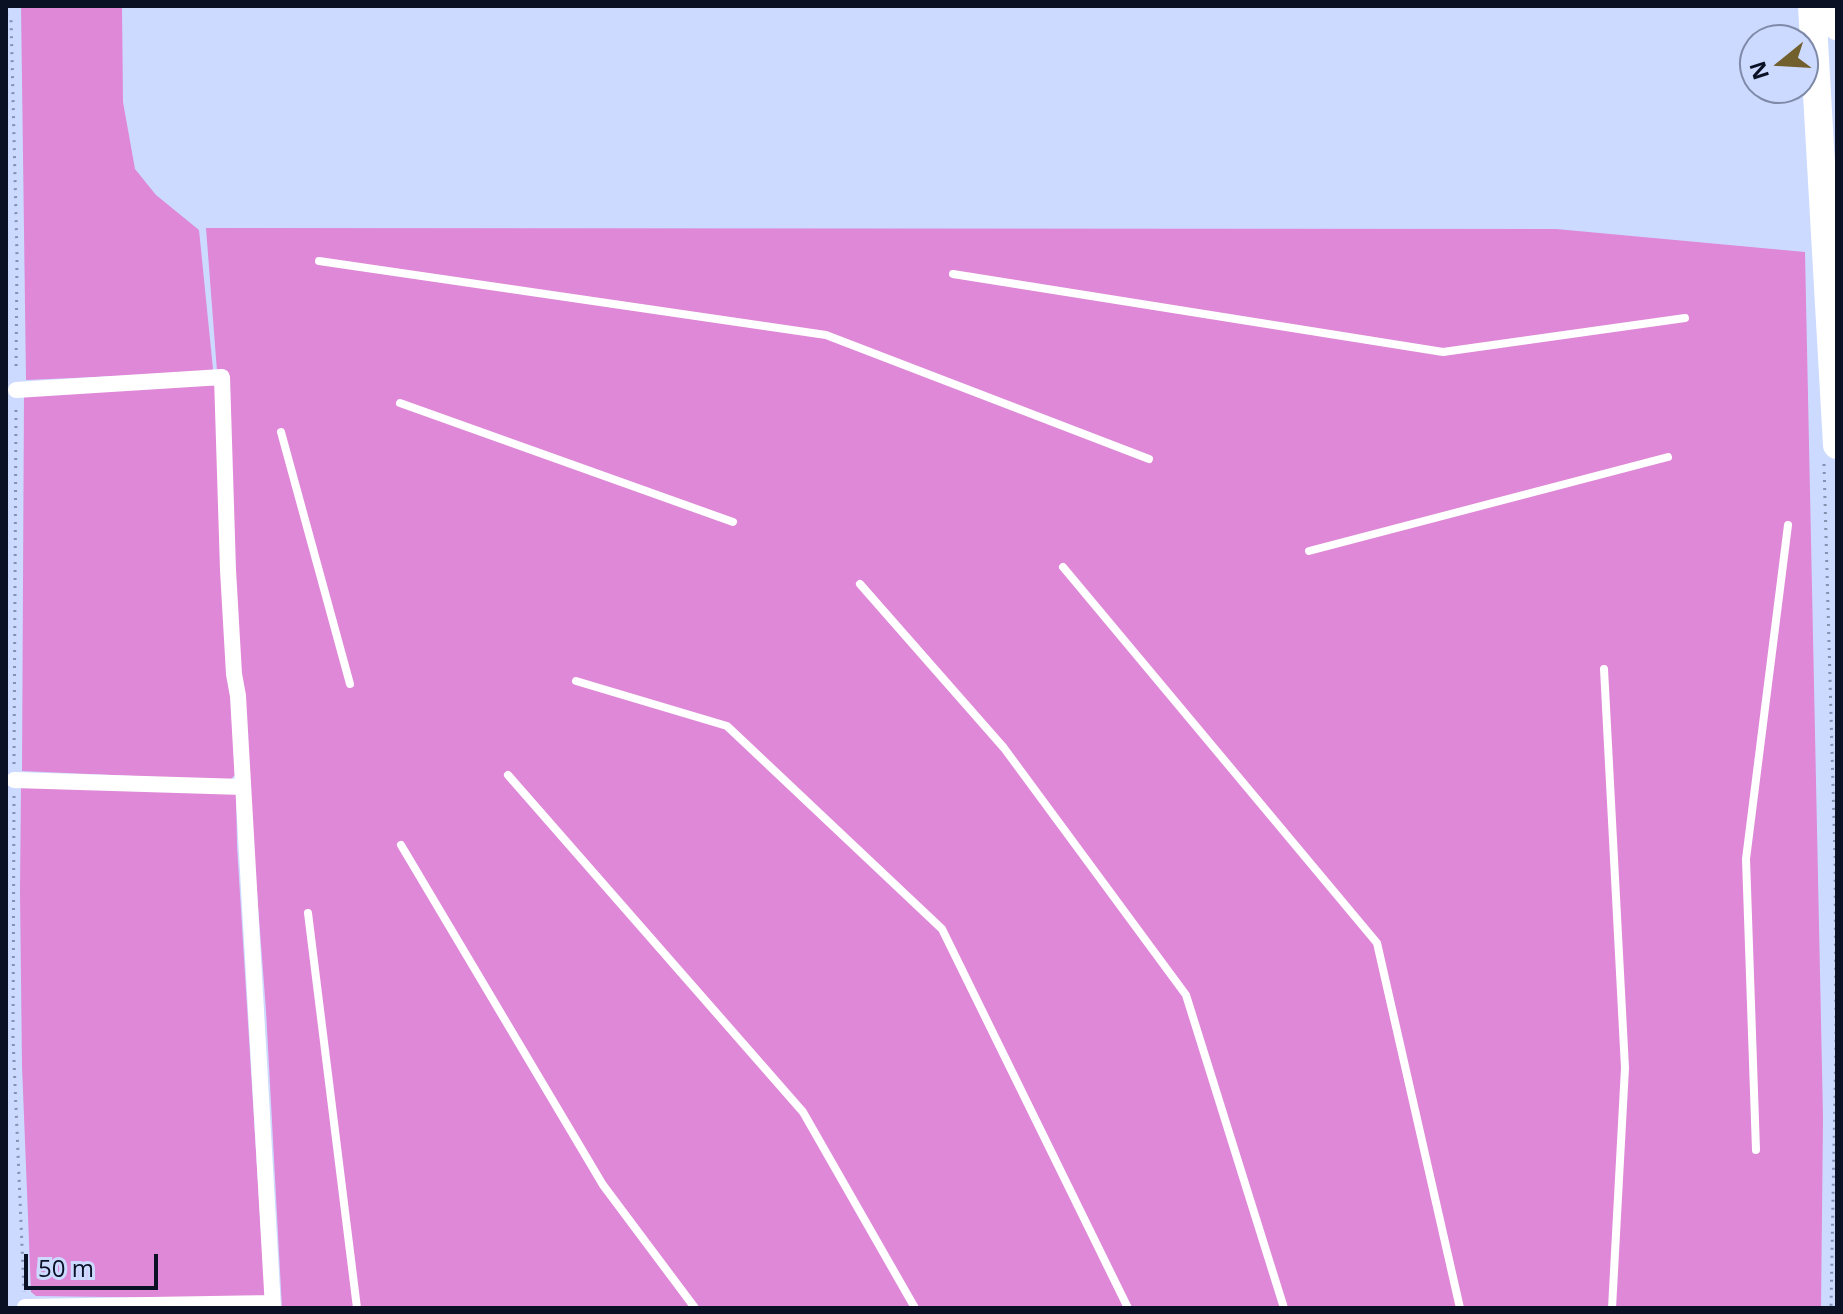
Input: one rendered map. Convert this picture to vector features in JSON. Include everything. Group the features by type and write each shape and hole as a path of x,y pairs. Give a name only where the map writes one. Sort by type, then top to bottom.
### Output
{"highway":[{"path":"1812,6 1831,455"},
{"path":"1836,6 1837,26"}],"street":[{"path":"16,390 222,377 228,570 273,1305 25,1307"},
{"path":"14,780 243,787"}],"lane":[{"path":"319,261 826,335 1149,459"},
{"path":"953,274 1443,352 1685,318"},
{"path":"400,403 733,522"},
{"path":"281,432 350,684"},
{"path":"1309,551 1668,457"},
{"path":"1756,1150 1746,859 1788,525"},
{"path":"1063,567 1377,943 1460,1308"},
{"path":"860,584 1004,748 1186,995 1284,1308"},
{"path":"1604,669 1625,1068 1612,1308"},
{"path":"576,681 727,726 942,929 1128,1308"},
{"path":"508,775 803,1112 915,1308"},
{"path":"401,845 603,1185 695,1308"},
{"path":"308,913 357,1308"}],"path":[{"path":"6,15 11,18 17,256 13,1038 25,1307"},
{"path":"1831,455 1836,1039 1831,1308"}],"shaded area":[{"path":"21,6 122,6 123,102 135,169 156,195 199,230 213,369 210,372 26,380"},
{"path":"206,228 1556,229 1805,252 1823,1118 1821,1308 282,1308 266,1010"},
{"path":"210,383 215,386 235,775 223,780 22,771 24,394"},
{"path":"21,785 236,794 265,1296 257,1299 36,1296 31,1292 22,1066"}]}
